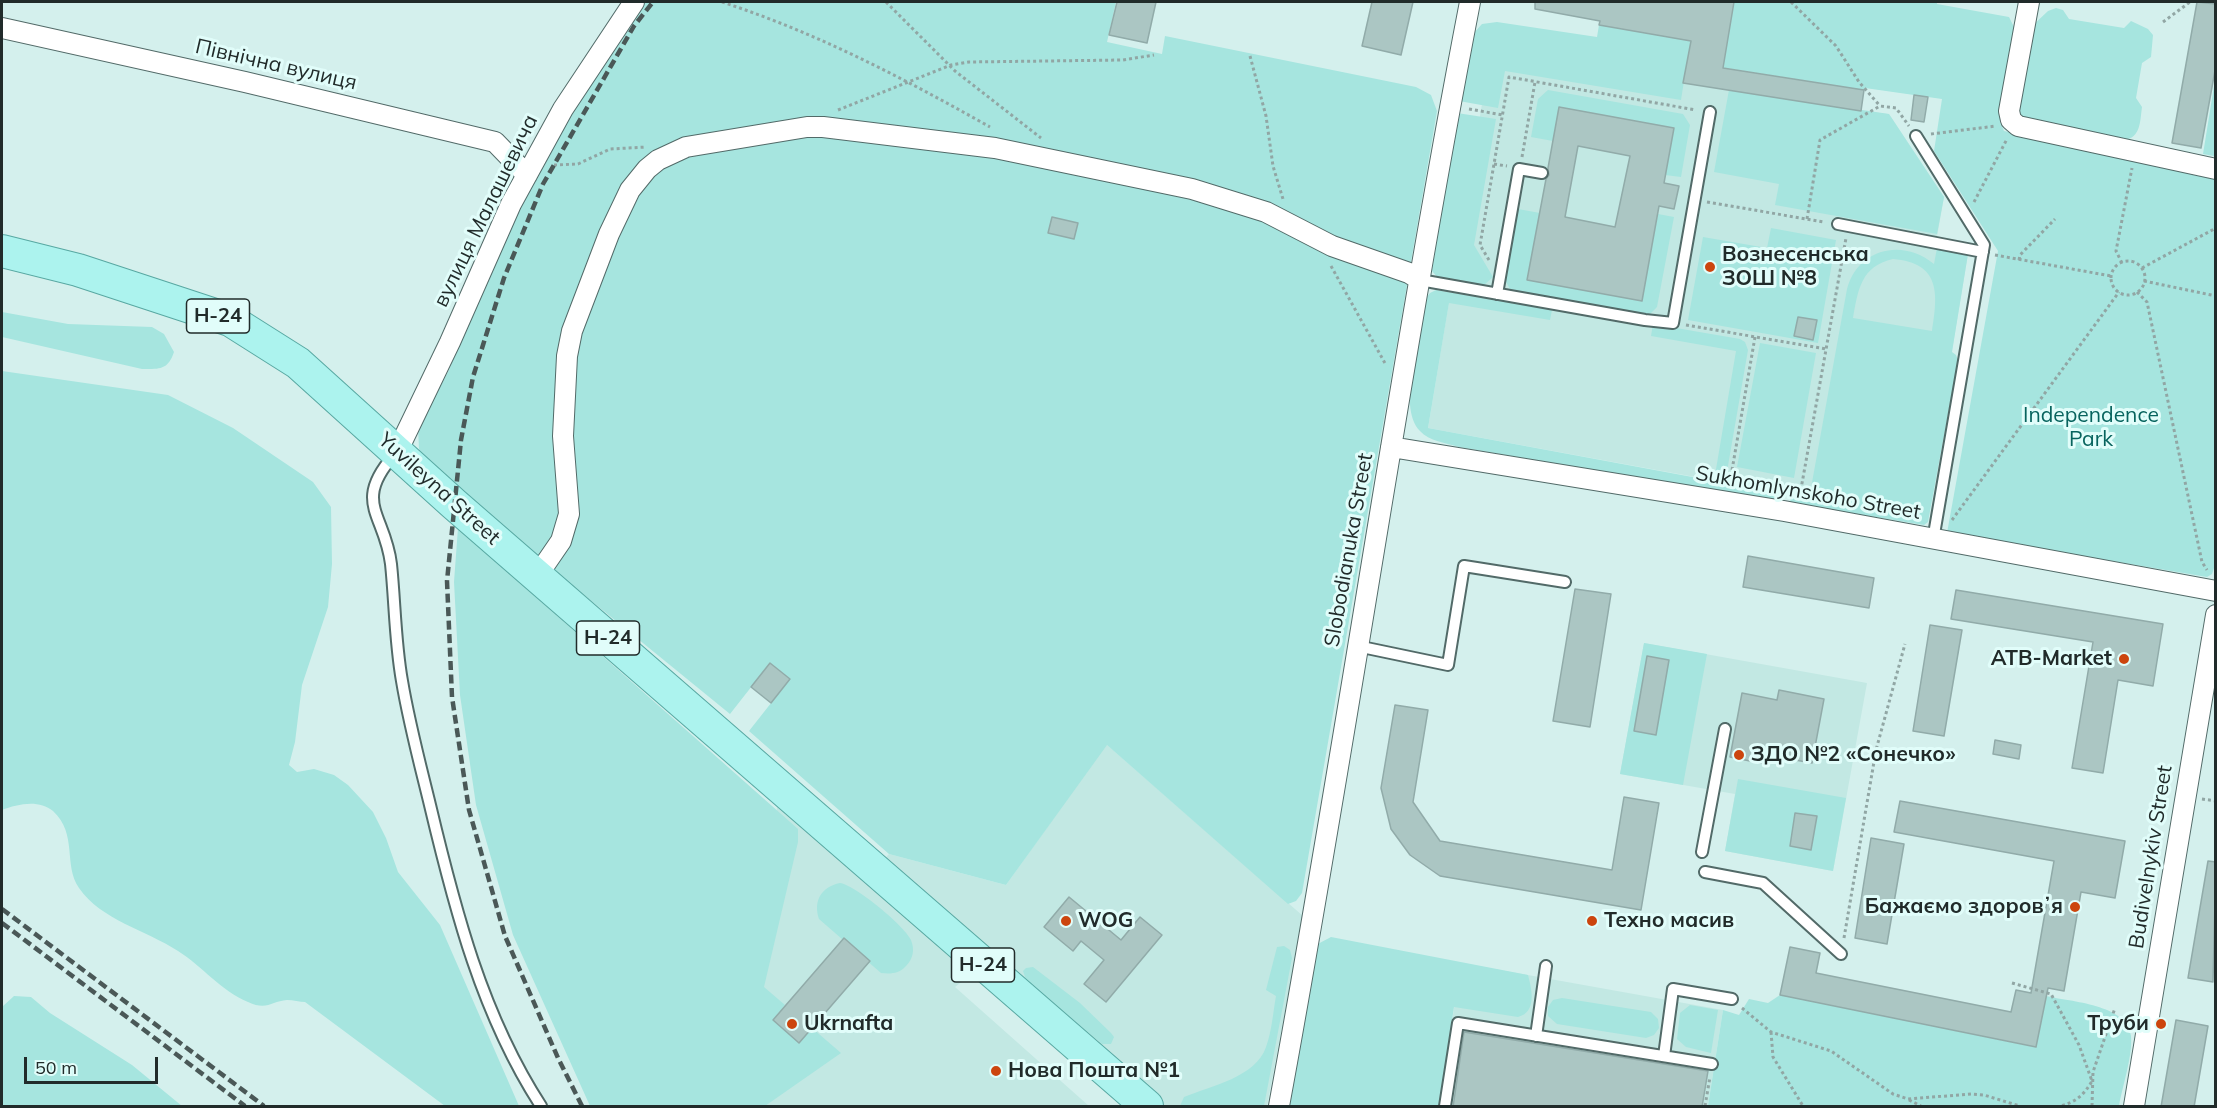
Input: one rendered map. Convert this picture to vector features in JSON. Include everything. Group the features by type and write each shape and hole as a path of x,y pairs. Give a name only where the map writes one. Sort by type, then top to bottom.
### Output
{"main road":[{"name":"Yuvileyna Street","path":"2,251 78,270 230,320 298,363 537,576 1147,1107"}],"street":[{"name":"вулиця Малашевича","path":"397,452 531,168 562,109 634,2"},
{"name":"Slobodianuka Street","path":"1279,1107 1316,907 1400,393 1470,2"},
{"path":"2029,2 2009,111 2014,124 2216,169"},
{"name":"Північна вулиця","path":"2,28 245,82 495,142 531,168"},
{"path":"537,576 561,541 569,514 563,436 565,383 570,339 579,307 630,190 647,169 672,152 686,147 807,127 823,127 1021,153 1192,189 1266,213 1316,239 1420,280"},
{"name":"Sukhomlynskoho Street","path":"1391,447 1784,511 1933,540 2213,584"},
{"name":"Budivelnykiv Street","path":"2134,1107 2216,615"}],"lane":[{"path":"1420,280 1673,323 1710,112"},
{"path":"1916,136 1984,244 1933,540"},
{"path":"1497,294 1519,169 1542,173"},
{"path":"1843,226 1983,252"},
{"path":"397,452 377,476 372,496 375,515 391,562 404,692 452,901 499,1032 541,1107"},
{"path":"1357,646 1448,664 1464,566 1565,582"},
{"path":"1702,852 1725,729"},
{"path":"1705,872 1763,883 1841,954"},
{"path":"1536,1036 1546,966"},
{"path":"1664,1056 1673,988 1732,999"},
{"path":"1445,1107 1458,1023 1712,1064"}],"path":[{"path":"722,2 790,26 910,82 999,132"},
{"path":"886,2 951,65 1046,142"},
{"path":"1791,2 1836,46 1859,82 1880,106"},
{"path":"2163,22 2190,2"},
{"path":"836,111 951,65 987,59 1123,60 1154,55"},
{"path":"1250,56 1266,116 1273,166 1294,226"},
{"path":"1480,245 1509,77 1710,112"},
{"path":"1519,169 1535,82"},
{"path":"1450,106 1503,115"},
{"path":"1808,219 1820,140 1880,106 1896,108 1916,136 2014,124"},
{"path":"1966,217 2014,124"},
{"path":"531,168 571,166 610,149 651,147"},
{"path":"2121,263 2116,251 2135,152"},
{"path":"1695,200 1843,226 1826,350 1801,489 1731,476 1755,337"},
{"path":"2019,260 2020,255 2055,219"},
{"path":"2142,268 2216,228"},
{"path":"1316,239 1369,332 1400,393"},
{"path":"1983,252 2111,276"},
{"path":"2131,261 2142,268 2144,282 2138,292 2125,294 2114,287 2111,276 2114,269 2121,263 2131,261"},
{"path":"2144,282 2216,296"},
{"path":"1933,540 1952,520 2119,292"},
{"path":"2138,292 2147,302 2202,562 2213,584"},
{"path":"1673,323 1826,350"},
{"path":"1787,495 1789,487"},
{"path":"1841,954 1876,750 1905,644"},
{"path":"2012,983 2051,994 2079,1045 2092,1082"},
{"path":"1732,999 1771,1032 1831,1051 1893,1094 1921,1107"},
{"path":"2092,1107 2095,1061 2112,1022 2115,1008"},
{"path":"1771,1032 1773,1057 1803,1107"},
{"path":"1705,1107 1712,1064"},
{"path":"2060,1107 2078,1100 2092,1082"},
{"path":"1908,1099 1971,1094 1984,1095 2020,1107"}],"shaded area":[{"name":"Вознесенська ЗОШ №8","path":"1494,32 1864,90 1861,111 1889,114 1944,197 1935,248 1968,254 1924,519 1428,428"},
{"name":"ЗДО №2 «Сонечко»","path":"1644,643 1867,683 1833,871 1725,851 1735,794 1620,774"},
{"path":"1106,744 1303,916 1267,1106 1161,1106 879,865 889,854 1006,885"},
{"path":"780,802 974,972 955,987 1089,1106 726,1106 777,808"},
{"path":"1461,963 1723,1010 1708,1106 1439,1106"}],"green space":[{"path":"641,2 1116,2 1107,42 1162,54 1165,36 1416,87 1431,95 1437,111 1302,893 1296,901 1288,904 1107,745 1006,885 889,854 749,731 790,679 770,663 730,714 546,564 425,459 419,449 418,427 449,370 491,261 540,162"},
{"name":"Independence Park","path":"1734,2 1937,2 1937,4 2009,17 2014,27 2000,122 2004,131 2215,177 2216,562 2212,574 2207,577 1947,533 1998,251 1934,151 1942,99 1865,88 1864,90 1687,62 1681,100 1505,71 1498,108 1459,101 1472,35 1482,24 1497,22 1597,37 1599,25 1726,47"},
{"path":"2056,8 2063,10 2069,19 2124,28 2131,21 2148,29 2153,35 2151,57 2142,63 2136,98 2142,107 2140,123 2137,132 2130,139 2124,140 2026,120 2019,115 2017,106 2029,29 2048,11"},
{"path":"2215,80 2214,156 2203,154"},
{"path":"1548,90 1683,114 1690,125 1681,177 1665,175 1559,107 1553,141 1531,137 1538,99"},
{"path":"1729,90 1889,114 1944,197 1937,234 1775,205 1779,184 1714,172"},
{"path":"1457,113 1496,119 1474,245 1493,277 1484,285 1438,278 1432,271"},
{"path":"1518,209 1540,213 1528,280 1642,301 1658,214 1674,217 1657,307 1650,314 1642,314 1511,291 1505,280"},
{"path":"1771,228 1836,240 1818,343 1688,320 1703,237 1767,248"},
{"path":"1937,248 1968,254 1952,352 1958,360 1928,522 1924,525 1790,503 1791,496 1809,499 1847,289 1853,275 1871,256 1883,251 1909,251 1934,264","holes":["1893,259 1920,267 1933,283 1935,305 1932,331 1853,318 1859,289 1868,273 1882,262"]},
{"path":"1436,290 1552,310 1550,320 1449,303 1428,428 1714,481 1736,351 1651,336 1653,324 1740,339 1745,342 1748,350 1725,483 1783,494 1782,502 1459,447 1428,437 1420,431 1413,419 1410,386 1426,298"},
{"path":"2,312 68,324 152,327 164,334 174,352 166,365 154,369 142,369 2,337"},
{"path":"1760,343 1816,353 1794,478 1737,467"},
{"path":"2,371 168,395 233,428 313,482 331,507 332,564 328,607 302,685 295,742 289,765 297,772 314,769 334,775 348,785 373,812 386,838 398,872 440,925 519,1106 445,1106 305,1002 287,1000 260,1006 238,997 178,951 125,924 88,899 74,879 68,839 61,820 53,811 35,804 2,810"},
{"path":"458,528 798,829 798,842 764,987 785,1005 773,1020 799,1043 812,1028 841,1053 765,1106 590,1106 513,935 476,805 460,695 454,582"},
{"path":"1644,643 1707,654 1683,785 1620,774"},
{"path":"1738,779 1846,798 1833,871 1725,851"},
{"path":"840,883 867,898 890,916 907,934 911,940 913,954 903,969 894,973 881,973 819,919 817,906 820,896 823,891"},
{"path":"1331,937 1528,975 1532,994 1531,1005 1524,1014 1518,1017 1454,1007 1439,1106 1284,1106 1314,946"},
{"path":"1284,946 1290,950 1292,958 1264,1106 1180,1106 1184,1097 1243,1073 1261,1057 1270,1035 1276,996 1266,990 1277,947"},
{"path":"1033,967 1080,1003 1111,1033 1114,1037 1111,1044 1102,1044 1026,980 1023,971"},
{"path":"1780,995 2035,1047 2046,996 2096,1006 2120,1017 2127,1025 2131,1036 2129,1062 2119,1106 1708,1106 1723,1010 1739,1015 1749,999 1768,1003"},
{"path":"14,996 31,997 50,1013 132,1065 182,1106 2,1106 2,1007"},
{"path":"1562,998 1651,1012 1658,1019 1659,1028 1654,1035 1646,1038 1557,1024 1548,1016 1548,1007 1553,1000"},
{"path":"1690,1005 1718,1010 1711,1053 1686,1047 1677,1039 1680,1013"}],"building":[{"path":"1117,2 1156,2 1147,43 1109,35"},
{"path":"1372,2 1413,2 1401,55 1362,46"},
{"path":"1535,2 1734,2 1723,68 1864,90 1861,111 1683,83 1691,41 1599,25 1600,21 1535,9"},
{"path":"2197,2 2216,4 2216,65 2201,148 2172,143"},
{"path":"1914,95 1928,97 1924,122 1911,120"},
{"name":"Вознесенська ЗОШ №8","path":"1559,107 1674,128 1664,183 1679,186 1674,209 1659,206 1642,301 1527,280 1546,179 1549,175 1548,168","holes":["1578,146 1630,156 1615,227 1565,217"]},
{"path":"1052,217 1078,223 1074,239 1048,233"},
{"path":"1798,317 1817,320 1813,340 1794,336"},
{"path":"1748,556 1874,578 1869,608 1743,587"},
{"path":"1575,589 1611,594 1590,727 1553,721"},
{"path":"1956,590 2163,624 2153,686 2118,680 2103,773 2072,768 2093,642 1951,619"},
{"path":"1930,625 1962,630 1944,736 1913,731"},
{"path":"1647,656 1669,660 1656,735 1634,731"},
{"path":"770,663 790,679 771,703 751,687"},
{"name":"ЗДО №2 «Сонечко»","path":"1779,690 1824,699 1812,763 1767,755 1765,764 1730,757 1742,693 1777,700"},
{"path":"1395,705 1428,710 1413,802 1440,841 1612,870 1624,797 1659,803 1641,910 1440,876 1410,855 1391,829 1381,788"},
{"path":"1995,740 2021,745 2019,759 1993,754"},
{"path":"1900,801 2125,841 2115,898 2081,892 2064,991 2048,988 2036,1047 1780,995 1790,947 1820,953 1816,973 2011,1012 2016,990 2031,993 2054,861 1894,832"},
{"path":"1795,813 1817,816 1811,850 1790,846"},
{"path":"1871,838 1904,844 1887,944 1855,938"},
{"path":"2208,861 2216,862 2213,982 2188,978"},
{"path":"1069,897 1121,940 1140,917 1162,935 1106,1002 1084,984 1104,960 1081,941 1073,951 1044,927"},
{"path":"844,938 870,961 799,1043 773,1020"},
{"path":"2176,1020 2208,1026 2194,1107 2161,1107"},
{"path":"1464,1032 1708,1071 1702,1107 1453,1107"}],"railway":[{"path":"582,1106 558,1058 505,936 469,810 452,697 447,581 461,440 473,377 504,278 543,184 634,26 653,2"},
{"path":"2,909 264,1106"},
{"path":"2,923 245,1106"}],"place":[{"name":"Вознесенська ЗОШ №8","path":"1710,267"},
{"name":"ATB-Market","path":"2124,659"},
{"name":"ЗДО №2 «Сонечко»","path":"1739,755"},
{"name":"Бажаємо здоровʼя","path":"2075,907"},
{"name":"WOG","path":"1066,921"},
{"name":"Техно масив","path":"1592,921"},
{"name":"Ukrnafta","path":"792,1024"},
{"name":"Труби","path":"2161,1024"},
{"name":"Нова Пошта №1","path":"996,1071"}]}
